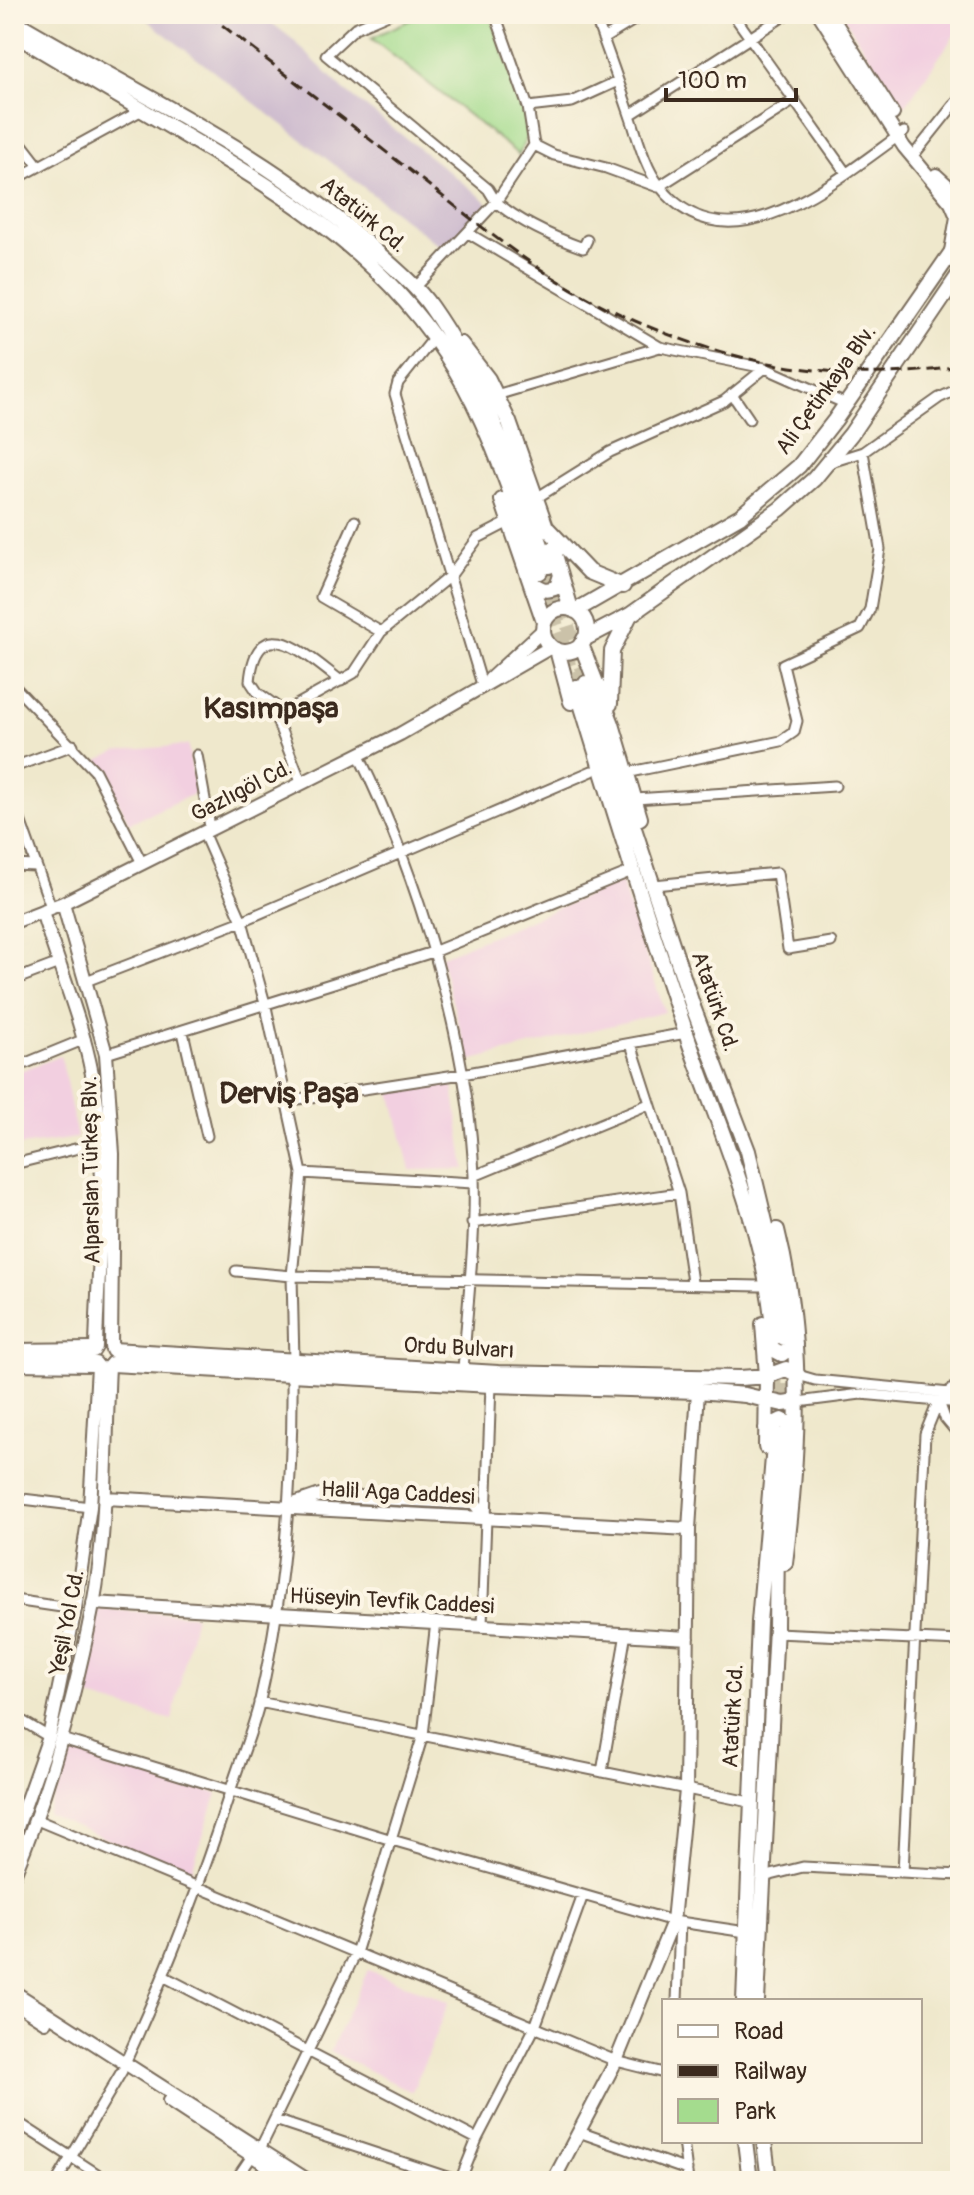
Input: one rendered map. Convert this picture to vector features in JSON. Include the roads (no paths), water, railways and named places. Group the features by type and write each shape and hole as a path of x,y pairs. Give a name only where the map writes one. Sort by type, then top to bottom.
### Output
{"main road":[{"name":"Atatürk Cd.","path":"14,21 220,138 327,207 414,289 439,319 476,382 545,574"},
{"name":"Atatürk Cd.","path":"14,35 322,221 369,261 416,312 456,370 478,413 545,574"},
{"name":"Ali Çetinkaya Blv.","path":"573,610 623,586 740,516 799,466 955,258 960,240"},
{"path":"895,369 899,346 955,258"},
{"name":"Ali Çetinkaya Blv.","path":"583,641 630,615 780,509 828,463 960,273"},
{"path":"439,319 472,356 496,395 538,497 546,527 544,626 554,648 612,724"},
{"path":"433,339 482,436 509,522 545,574 584,620 580,681 592,771 616,840 632,871"},
{"path":"546,527 589,572 623,586"},
{"path":"544,626 556,610 573,610"},
{"path":"630,615 612,651 609,699 612,724 635,799 654,885"},
{"path":"554,648 570,651 583,641"},
{"name":"Atatürk Cd.","path":"580,681 632,871 761,1246 779,1341"},
{"name":"Atatürk Cd.","path":"580,681 654,885 693,1007 748,1151 767,1191 786,1265 779,1341"},
{"path":"730,1151 760,1286 779,1341 798,1375 798,1402 781,1431"},
{"path":"779,1341 767,1376 767,1400 781,1431"},
{"name":"Ordu Bulvarı","path":"14,1351 293,1368 491,1385 698,1391 783,1404 798,1402"},
{"name":"Ordu Bulvarı","path":"14,1363 103,1357"},
{"name":"Ordu Bulvarı","path":"293,1368 767,1376 786,1369 798,1375"},
{"name":"Atatürk Cd.","path":"744,1999 759,1622 781,1431"},
{"name":"Atatürk Cd.","path":"757,1999 776,1630 791,1512 781,1431"},
{"path":"745,2143 750,2181"},
{"path":"764,2143 769,2181"}],"street":[{"path":"388,14 355,28 326,55 488,189 496,202 509,213 583,248 587,240"},
{"path":"414,289 496,202 534,145 528,107 495,14"},
{"path":"594,14 630,115 660,186"},
{"path":"603,39 644,14"},
{"path":"733,14 846,173"},
{"path":"630,115 787,14"},
{"path":"819,14 951,203 957,226 955,258"},
{"path":"830,14 901,135 960,197"},
{"path":"528,107 572,102 618,81"},
{"path":"917,151 960,97"},
{"path":"660,186 793,101"},
{"path":"14,180 142,110"},
{"path":"14,134 38,165"},
{"path":"534,145 554,155 660,186 686,209 708,221 753,221 803,202 901,135"},
{"path":"468,233 660,347 765,368 846,404"},
{"path":"433,339 398,383 395,394 483,688"},
{"path":"496,395 660,347"},
{"path":"538,497 610,452 732,394 765,368"},
{"path":"828,463 863,452 939,398 960,388"},
{"path":"732,394 749,419"},
{"path":"626,773 781,741 794,732 797,721 783,664 860,628 870,609 880,549 863,452"},
{"path":"355,521 321,597 381,632"},
{"path":"301,782 281,738 278,723 284,712 354,673 381,632 451,575 478,538 509,522"},
{"name":"Gazlıgöl Cd.","path":"483,688 509,658 544,626"},
{"path":"284,712 258,693 250,681 256,659 267,642 273,639 286,643 341,681"},
{"name":"Gazlıgöl Cd.","path":"14,922 52,907 358,754 554,648"},
{"path":"14,686 95,771 142,863"},
{"path":"14,767 73,745"},
{"path":"358,754 400,855 433,952 462,1074 474,1179 463,1371"},
{"path":"57,2181 124,2067 165,1977 200,1888 259,1702 276,1614 287,1506 293,1368 292,1276 302,1173 266,1007 242,921 207,830 197,755"},
{"path":"86,981 242,921 592,771"},
{"path":"635,799 835,786"},
{"path":"14,803 52,907"},
{"path":"14,865 35,866"},
{"path":"106,1054 266,1007 433,952 632,871"},
{"path":"654,885 777,873 788,949 831,942"},
{"name":"Alparslan Türkeş Blv.","path":"52,907 59,963 85,1039 93,1077 99,1143 103,1357"},
{"name":"Alparslan Türkeş Blv.","path":"52,907 86,981 106,1054 113,1154 103,1357"},
{"path":"14,980 59,963"},
{"path":"183,1032 207,1136"},
{"path":"285,1101 462,1074 686,1033"},
{"path":"14,1068 85,1039"},
{"path":"631,1044 679,1193 692,1282"},
{"path":"302,1173 474,1179 649,1104"},
{"path":"14,1164 99,1143"},
{"path":"472,1223 679,1193"},
{"path":"236,1271 292,1276 692,1282 760,1286"},
{"name":"Yeşil Yol Cd.","path":"14,1875 37,1820 93,1603 105,1498 103,1357"},
{"name":"Yeşil Yol Cd.","path":"14,1835 56,1738 90,1507 103,1357"},
{"path":"798,1375 948,1400 960,1414"},
{"path":"903,1872 925,1434 960,1384"},
{"path":"482,1625 491,1385"},
{"path":"677,1999 676,1921 686,1790 689,1529 698,1391"},
{"path":"798,1402 861,1394 948,1400 960,1394"},
{"path":"948,1400 945,1418 960,1436"},
{"path":"14,1498 90,1507"},
{"name":"Halil Aga Caddesi","path":"105,1498 689,1529"},
{"path":"14,1600 75,1609"},
{"name":"Hüseyin Tevfik Caddesi","path":"93,1603 688,1638"},
{"path":"235,2181 275,2120 356,1953 423,1735 436,1622"},
{"path":"776,1630 960,1641"},
{"path":"602,1772 626,1633"},
{"path":"259,1702 750,1802"},
{"path":"14,1716 56,1738 392,1840 676,1921 746,1932"},
{"path":"37,1820 616,2061 662,2072"},
{"path":"763,1877 803,1867 960,1875"},
{"path":"275,2120 460,2181 477,2139 535,2027 583,1895"},
{"path":"553,2181 616,2061 676,1921"},
{"path":"165,1977 477,2139"},
{"path":"14,1992 256,2152 309,2181"},
{"path":"14,2002 124,2067"},
{"path":"14,2120 108,2181"},
{"path":"579,2132 687,2176 683,2143"},
{"path":"256,2152 291,2181"}],"tunnel":[{"path":"549,566 586,683"},
{"path":"540,572 576,687"},
{"path":"774,1339 775,1434"},
{"path":"784,1342 785,1433"}],"railway":[{"path":"208,14 512,250 581,294 625,316 717,351 813,370 911,372 960,366"}],"district":[{"name":"Kasımpaşa","path":"271,708"},
{"name":"Derviş Paşa","path":"289,1093"}]}
